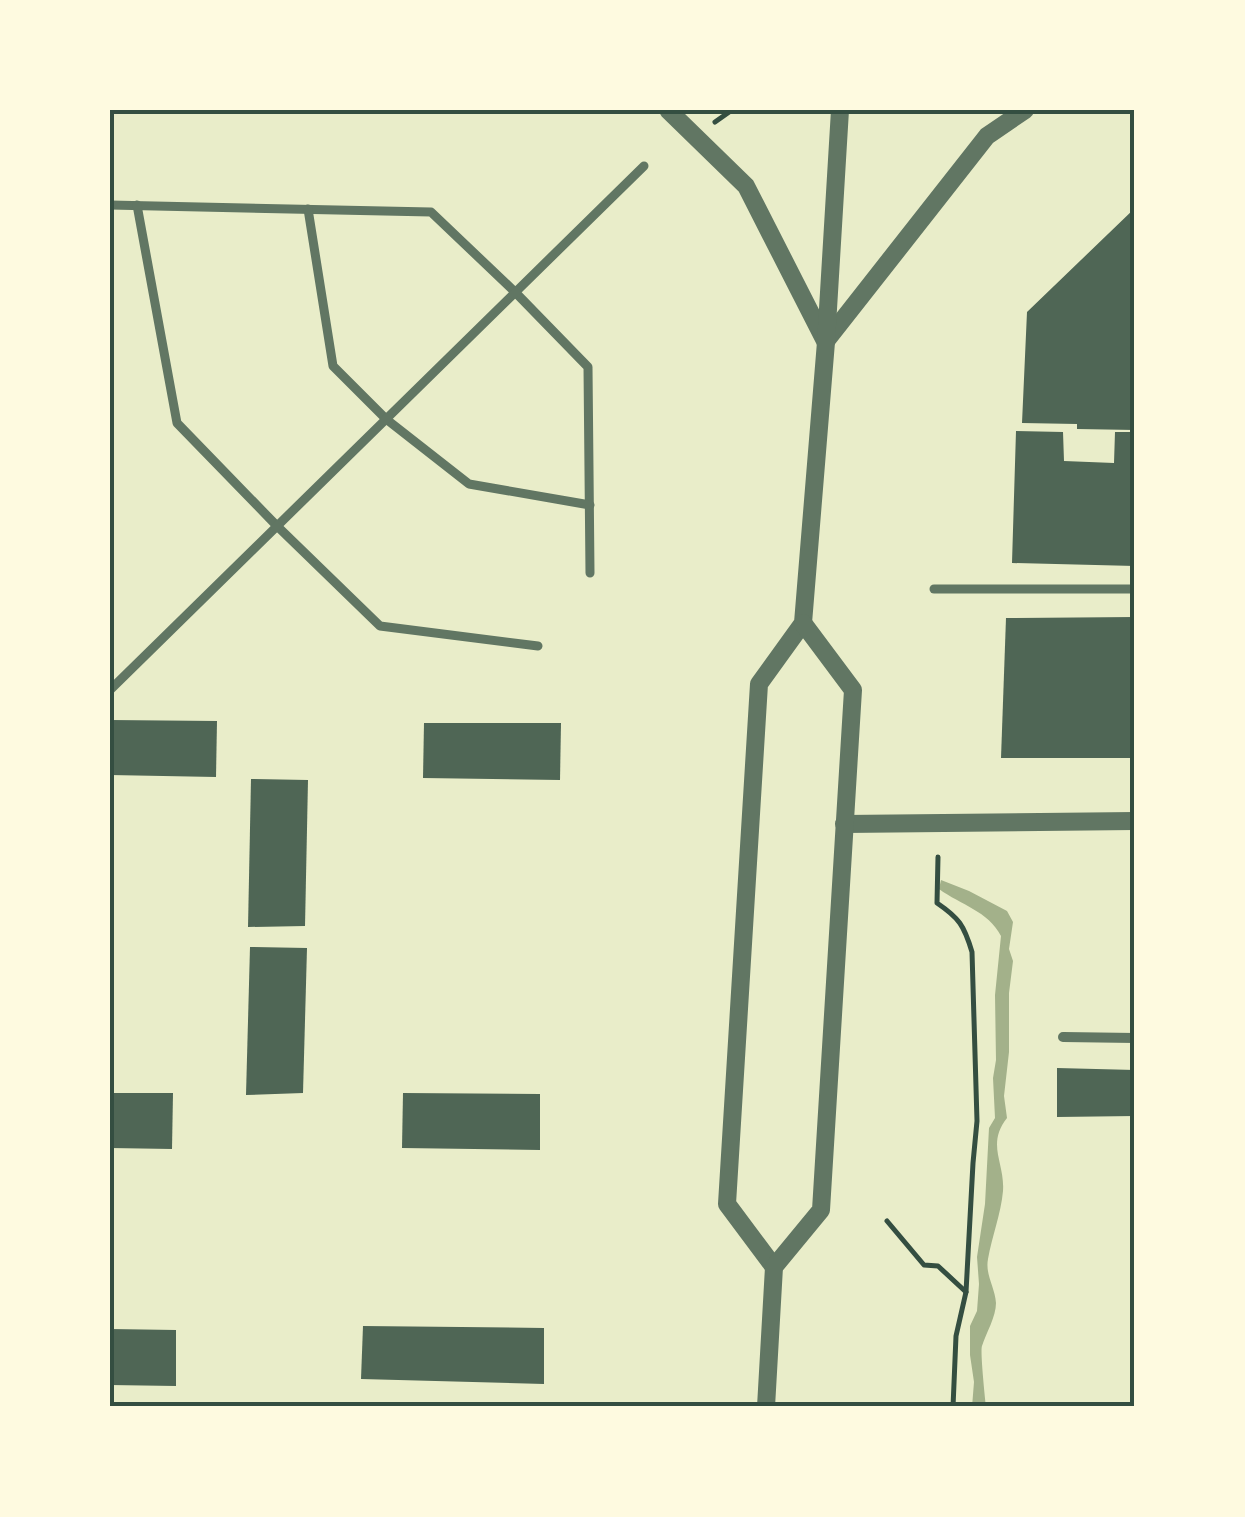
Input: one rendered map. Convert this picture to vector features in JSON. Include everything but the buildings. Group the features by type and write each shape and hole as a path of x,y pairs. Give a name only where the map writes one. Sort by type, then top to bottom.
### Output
{"street":[{"path":"668,110 746,186 826,342"},
{"path":"774,1267 727,1204 759,684 803,623 840,110"},
{"path":"826,342 986,136 1024,110"},
{"path":"110,690 644,166"},
{"path":"110,205 431,212 588,367 590,573"},
{"path":"137,206 177,423 380,626 538,646"},
{"path":"308,209 332,366 386,419 468,484 590,505"},
{"path":"934,590 1135,588"},
{"path":"766,1407 774,1267 821,1210 852,690 803,623"},
{"path":"844,824 1135,822"},
{"path":"1063,1036 1135,1038"}],"path":[{"path":"712,123 732,110"},
{"path":"938,856 936,903 956,916 966,930 972,952 977,1120 966,1292 956,1336 952,1407"},
{"path":"887,1221 924,1265 938,1266 966,1292"}],"shaded area":[{"path":"941,880 1007,911 1013,922 1004,1096 1007,1118 997,1145 1003,1191 987,1265 996,1303 982,1350 986,1407 972,1407 970,1326 977,1311 977,1257 985,1204 989,1128 995,1118 995,995 1001,936 981,914 939,889"}]}
